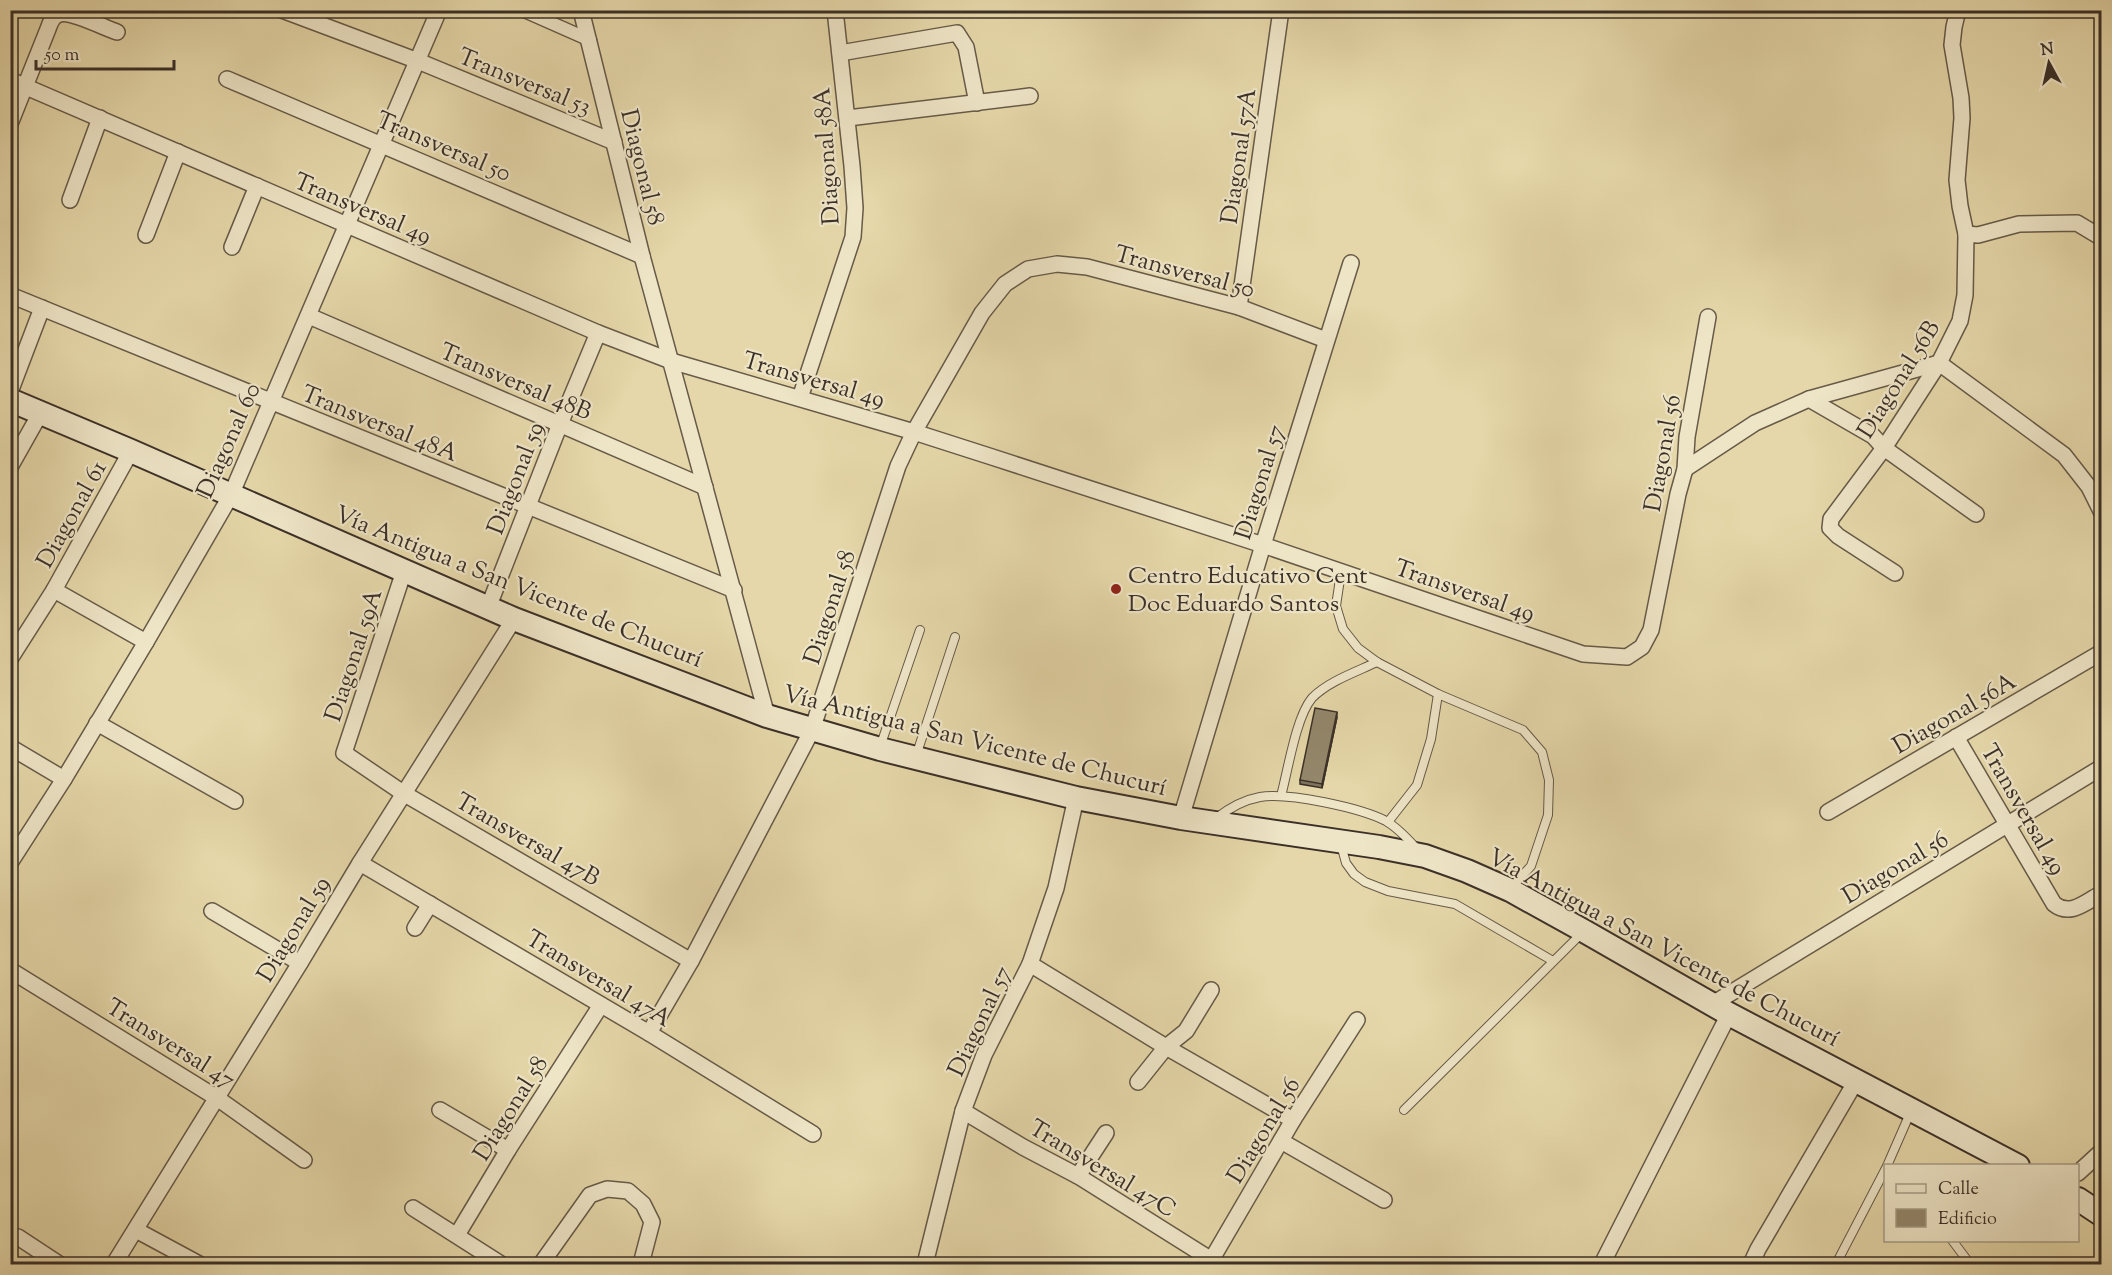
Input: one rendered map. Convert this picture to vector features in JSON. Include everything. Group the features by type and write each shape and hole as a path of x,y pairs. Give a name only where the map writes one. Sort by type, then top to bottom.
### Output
{"main road":[{"name":"Vía Antigua a San Vicente de Chucurí","path":"10,400 514,619 766,716 880,749 1076,798 1210,823 1340,841 1425,856 1467,871 1510,890 1720,1009 2014,1164"},
{"path":"2079,1200 2102,1215"}],"street":[{"path":"282,10 418,62"},
{"name":"Diagonal 60","path":"10,863 64,779 231,495 439,10"},
{"path":"522,10 590,40"},
{"name":"Diagonal 58","path":"581,10 642,256 734,590 766,716"},
{"name":"Diagonal 58A","path":"800,398 853,237 855,208 848,118 835,10"},
{"name":"Diagonal 57A","path":"1239,307 1281,10"},
{"name":"Diagonal 56B","path":"1895,573 1838,536 1830,528 1831,519 1884,448 1939,363 1960,321 1965,295 1967,242 1957,180 1962,118 1952,45 1953,27 1958,10"},
{"path":"10,123 18,83 56,16 61,13 71,15 117,32"},
{"path":"840,52 957,33 966,47 977,103"},
{"name":"Transversal 53","path":"418,62 614,142"},
{"name":"Transversal 50","path":"227,80 642,256"},
{"name":"Transversal 49","path":"18,83 598,333 671,361 914,432 1263,545 1583,654 1627,657"},
{"path":"848,118 1030,96"},
{"path":"70,200 100,118"},
{"path":"146,235 178,152"},
{"path":"232,247 256,186"},
{"path":"1967,242 1978,235 2019,224 2077,223 2102,238"},
{"name":"Diagonal 57","path":"1181,818 1351,262"},
{"name":"Transversal 50","path":"1028,269 1057,264 1087,267 1239,307 1326,340"},
{"name":"Diagonal 58","path":"649,1033 691,961 812,730 898,466 914,432 982,314 1005,284 1028,269"},
{"name":"Transversal 48A","path":"10,296 734,590"},
{"path":"10,392 42,308"},
{"name":"Transversal 48B","path":"309,316 705,487"},
{"name":"Diagonal 56","path":"1627,657 1642,647 1651,630 1685,469 1687,438 1708,317"},
{"name":"Diagonal 59","path":"488,608 598,333"},
{"path":"1685,469 1755,423 1809,399 1939,363 2064,455 2078,470 2102,513"},
{"path":"1809,399 1873,436 1884,448 1976,514"},
{"path":"10,467 41,412"},
{"name":"Diagonal 61","path":"10,659 54,590 131,451"},
{"name":"Diagonal 59A","path":"344,753 404,570"},
{"path":"54,590 146,642"},
{"name":"Diagonal 59","path":"114,1264 360,862 514,619"},
{"name":"Diagonal 56A","path":"1828,812 2102,652"},
{"path":"97,723 235,801"},
{"name":"Transversal 49","path":"1956,737 2054,904 2061,909 2068,910 2079,907 2102,893"},
{"path":"10,747 64,779"},
{"name":"Transversal 47B","path":"344,753 403,793 691,961"},
{"name":"Diagonal 56","path":"1720,1009 2102,767"},
{"name":"Diagonal 57","path":"925,1264 963,1111 984,1055 1030,964 1056,888 1076,798"},
{"name":"Transversal 47A","path":"360,862 649,1033 813,1134"},
{"path":"416,928 430,904"},
{"path":"212,911 300,963"},
{"path":"1030,964 1166,1047 1293,1120"},
{"name":"Transversal 47","path":"10,970 217,1098 304,1160"},
{"path":"1138,1082 1166,1047 1186,1031 1211,990"},
{"name":"Diagonal 58","path":"457,1235 508,1150 601,1005"},
{"path":"1602,1264 1720,1009"},
{"name":"Diagonal 56","path":"1213,1263 1293,1120 1357,1020"},
{"path":"1751,1264 1856,1081"},
{"path":"440,1110 508,1150"},
{"name":"Transversal 47C","path":"963,1111 1023,1147 1078,1176 1213,1263"},
{"path":"1078,1176 1106,1132"},
{"path":"1281,1142 1384,1200"},
{"path":"2079,1172 2102,1151"},
{"path":"541,1264 590,1195 607,1189 628,1191 643,1204 652,1222 641,1264"},
{"path":"413,1208 501,1264"},
{"path":"136,1230 199,1264"},
{"path":"18,1237 37,1258 59,1264"}],"lane":[{"path":"1341,572 1336,606 1342,629 1358,648 1377,662 1438,694 1523,730 1542,752 1549,780 1548,815 1531,866 1510,890"},
{"path":"880,749 920,630"},
{"path":"916,758 955,637"},
{"path":"1281,796 1301,716 1312,699 1332,683 1377,662"},
{"path":"1388,822 1417,785 1431,739 1438,694"},
{"path":"1210,823 1227,809 1243,801 1261,796 1281,796 1339,805 1388,822 1425,856"},
{"path":"1340,841 1346,863 1354,874 1365,882 1388,891 1455,904 1553,961"},
{"path":"1404,1110 1584,931"},
{"path":"1889,1164 1911,1110"},
{"path":"1836,1264 1884,1174"},
{"path":"1954,1242 1970,1264"}],"building":[{"path":"1315,708 1337,712 1322,784 1300,780"}],"place":[{"name":"Centro Educativo Cent Doc Eduardo Santos","path":"1116,589"}]}
